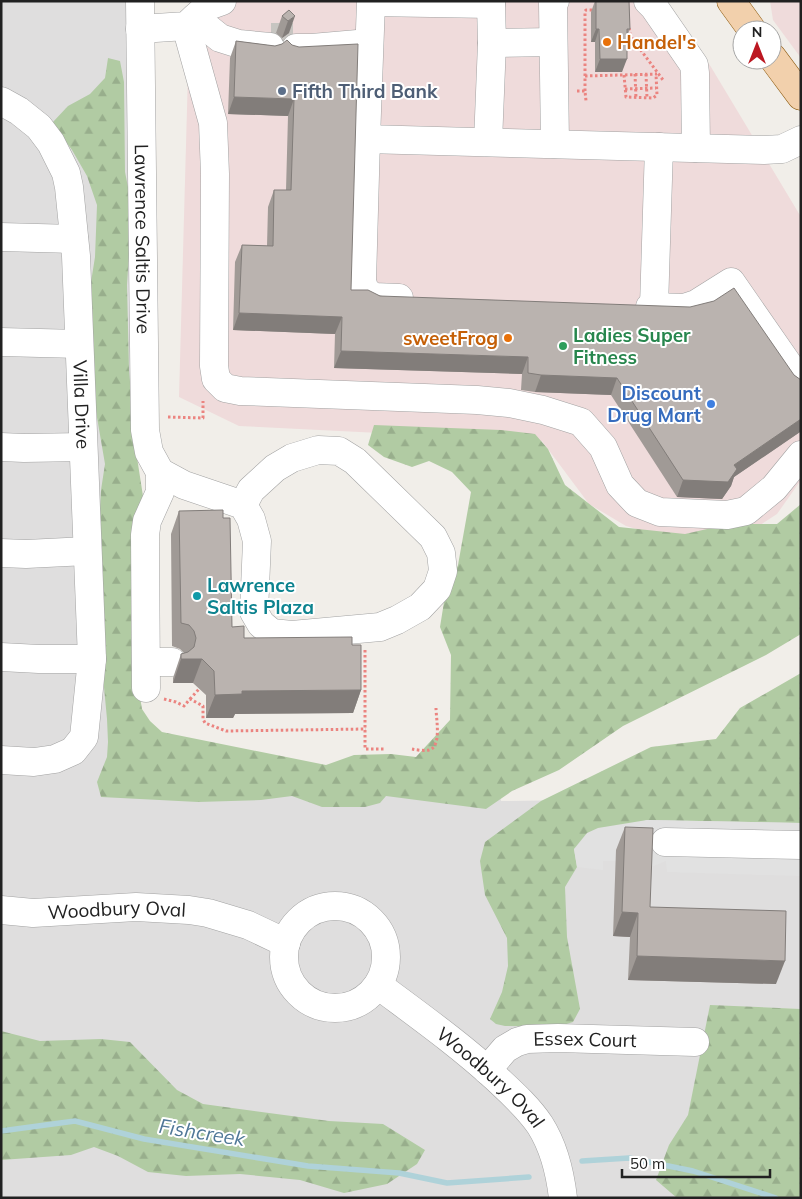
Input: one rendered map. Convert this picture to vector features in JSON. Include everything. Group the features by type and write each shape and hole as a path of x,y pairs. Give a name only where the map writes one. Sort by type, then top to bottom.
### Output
{"main road":[{"path":"731,1 745,20"},
{"path":"782,70 801,96"}],"street":[{"name":"Lawrence Saltis Drive","path":"140,1 145,430 149,452 160,472"},
{"path":"140,29 190,22 208,6 222,1"},
{"path":"360,1 491,3 492,43 488,142"},
{"path":"555,1 553,4 555,144"},
{"path":"648,1 694,65 696,148"},
{"path":"370,2 362,281 365,291 374,297 425,298"},
{"path":"190,22 220,38 282,47 312,48 369,43"},
{"path":"190,22 212,123 215,174 214,366 216,379 225,388 240,391 477,400 509,403 543,410 581,422 603,447 620,485 637,503 660,512 727,515 746,511 774,488 801,455"},
{"path":"492,43 553,42"},
{"name":"Villa Drive","path":"1,101 19,110 39,127 51,143 66,173 69,187 74,239 92,659 84,737 73,751 55,759 34,762 1,760"},
{"path":"366,139 764,150 782,148 801,140"},
{"path":"654,307 659,147"},
{"path":"1,237 74,239"},
{"path":"625,306 684,308 696,304 731,282 801,383"},
{"path":"1,342 78,344"},
{"path":"1,447 83,447"},
{"path":"155,670 145,534 147,521 160,492 160,472 184,485 244,505 251,519 257,542 254,612 261,624 272,632 292,636 380,627 420,607 437,589 443,571 441,553 433,537 355,461 339,451 318,450 292,458 275,468 251,490 244,505"},
{"path":"1,553 26,554 87,551"},
{"path":"1,657 92,659"},
{"path":"666,842 801,845"},
{"path":"337,904 360,911 378,928 385,951 385,965 378,985 366,999 350,1006 333,1008 312,1004 289,984 283,961 286,943 289,934 303,916 325,906 337,904"},
{"name":"Woodbury Oval","path":"1,910 40,913 136,907 189,910 208,913 248,925 286,943"},
{"name":"Woodbury Oval","path":"378,985 449,1038 487,1070 532,1114 541,1126 552,1148 561,1179 563,1198"},
{"name":"Essex Court","path":"487,1070 505,1049 527,1039 558,1038 695,1042"}],"path":[{"path":"585,91 585,11 605,10"},
{"path":"629,26 631,37 663,80"},
{"path":"635,74 636,98"},
{"path":"646,74 647,98"},
{"path":"585,76 657,74"},
{"path":"624,75 626,97 647,98 656,97 657,74"},
{"path":"625,88 656,88"},
{"path":"165,424 164,417 203,418 203,401"},
{"path":"365,629 365,749 384,749"},
{"path":"155,670 147,697 170,700 184,706 199,689"},
{"path":"190,699 203,706 203,719 205,723 226,731 366,729"},
{"path":"412,749 431,750 435,746 437,737 436,708"}],"shaded area":[{"path":"1,1 130,1 134,776 498,779 501,801 801,797 801,1009 710,1006 719,1198 1,1198"},
{"path":"190,1 665,1 711,67 801,217 801,480 777,514 739,539 690,544 626,526 589,504 542,441 239,426 179,397"},
{"path":"770,1 801,1 801,58 782,32 782,20 773,20"},
{"path":"647,820 801,823 801,876 667,872 666,861 644,870 616,861 603,861 603,870 577,867 574,849 587,833 598,828"}],"green space":[{"path":"108,58 120,61 124,82 125,172 132,207 127,285 129,370 136,451 145,509 137,679 142,709 150,721 162,732 326,765 354,755 391,754 416,757 450,720 451,655 440,627 444,602 458,565 471,492 452,472 429,461 412,467 384,457 368,445 374,425 501,430 535,434 548,449 565,485 619,527 685,534 741,524 777,524 801,504 801,634 766,655 623,726 559,770 512,791 486,809 386,796 380,803 365,807 322,807 292,796 261,800 198,802 101,797 97,782 107,757 108,742 102,666 99,532 101,490 105,464 94,400 87,307 95,257 97,205 87,176 72,150 52,123 68,106 90,94 105,78"},
{"path":"801,673 801,823 647,820 574,849 577,867 565,887 567,937 580,1009 573,1022 557,1027 505,1026 496,1024 490,1019 502,992 508,966 507,938 485,895 480,861 485,842 541,801 651,747 716,739 740,708"},
{"path":"710,1005 801,1009 801,1198 677,1198 656,1180 669,1145 688,1115"},
{"path":"1,1031 40,1041 101,1039 130,1042 177,1090 203,1104 329,1121 383,1124 425,1150 417,1164 387,1184 344,1193 300,1180 240,1174 186,1176 148,1172 118,1156 94,1147 71,1155 1,1160"}],"building":[{"name":"Handel's","path":"596,1 629,1 630,29 627,29 627,59 600,59 599,29 596,29"},
{"path":"289,10 295,16 288,21 282,16"},
{"path":"287,40 292,45 299,47 358,44 351,290 368,290 380,296 690,307 714,301 734,288 794,375 801,380 801,419 734,465 737,469 728,482 683,480 617,378 528,373 528,357 341,351 342,317 239,313 242,245 273,246 274,190 291,190 294,99 234,97 236,41 275,46"},
{"name":"Lawrence Saltis Plaza","path":"223,510 223,518 230,518 232,627 244,626 244,638 352,637 352,645 361,645 361,690 242,691 242,694 215,695 214,671 202,659 181,659 181,654 188,652 194,647 196,638 194,631 189,625 181,623 179,511"},
{"path":"625,827 653,828 650,907 786,911 785,961 637,956 638,913 622,912"}],"waterway":[{"name":"Fishcreek","path":"1,1131 75,1121 144,1139 308,1166 399,1173 447,1183 529,1177"},
{"path":"582,1161 629,1158 693,1171 776,1198"}],"tunnel":[{"path":"271,37 293,37"}],"place":[{"name":"Handel's","path":"607,42"},
{"name":"Fifth Third Bank","path":"282,91"},
{"name":"sweetFrog","path":"508,338"},
{"name":"Ladies Super Fitness","path":"563,346"},
{"name":"Discount Drug Mart","path":"711,404"},
{"name":"Lawrence Saltis Plaza","path":"197,596"}]}
